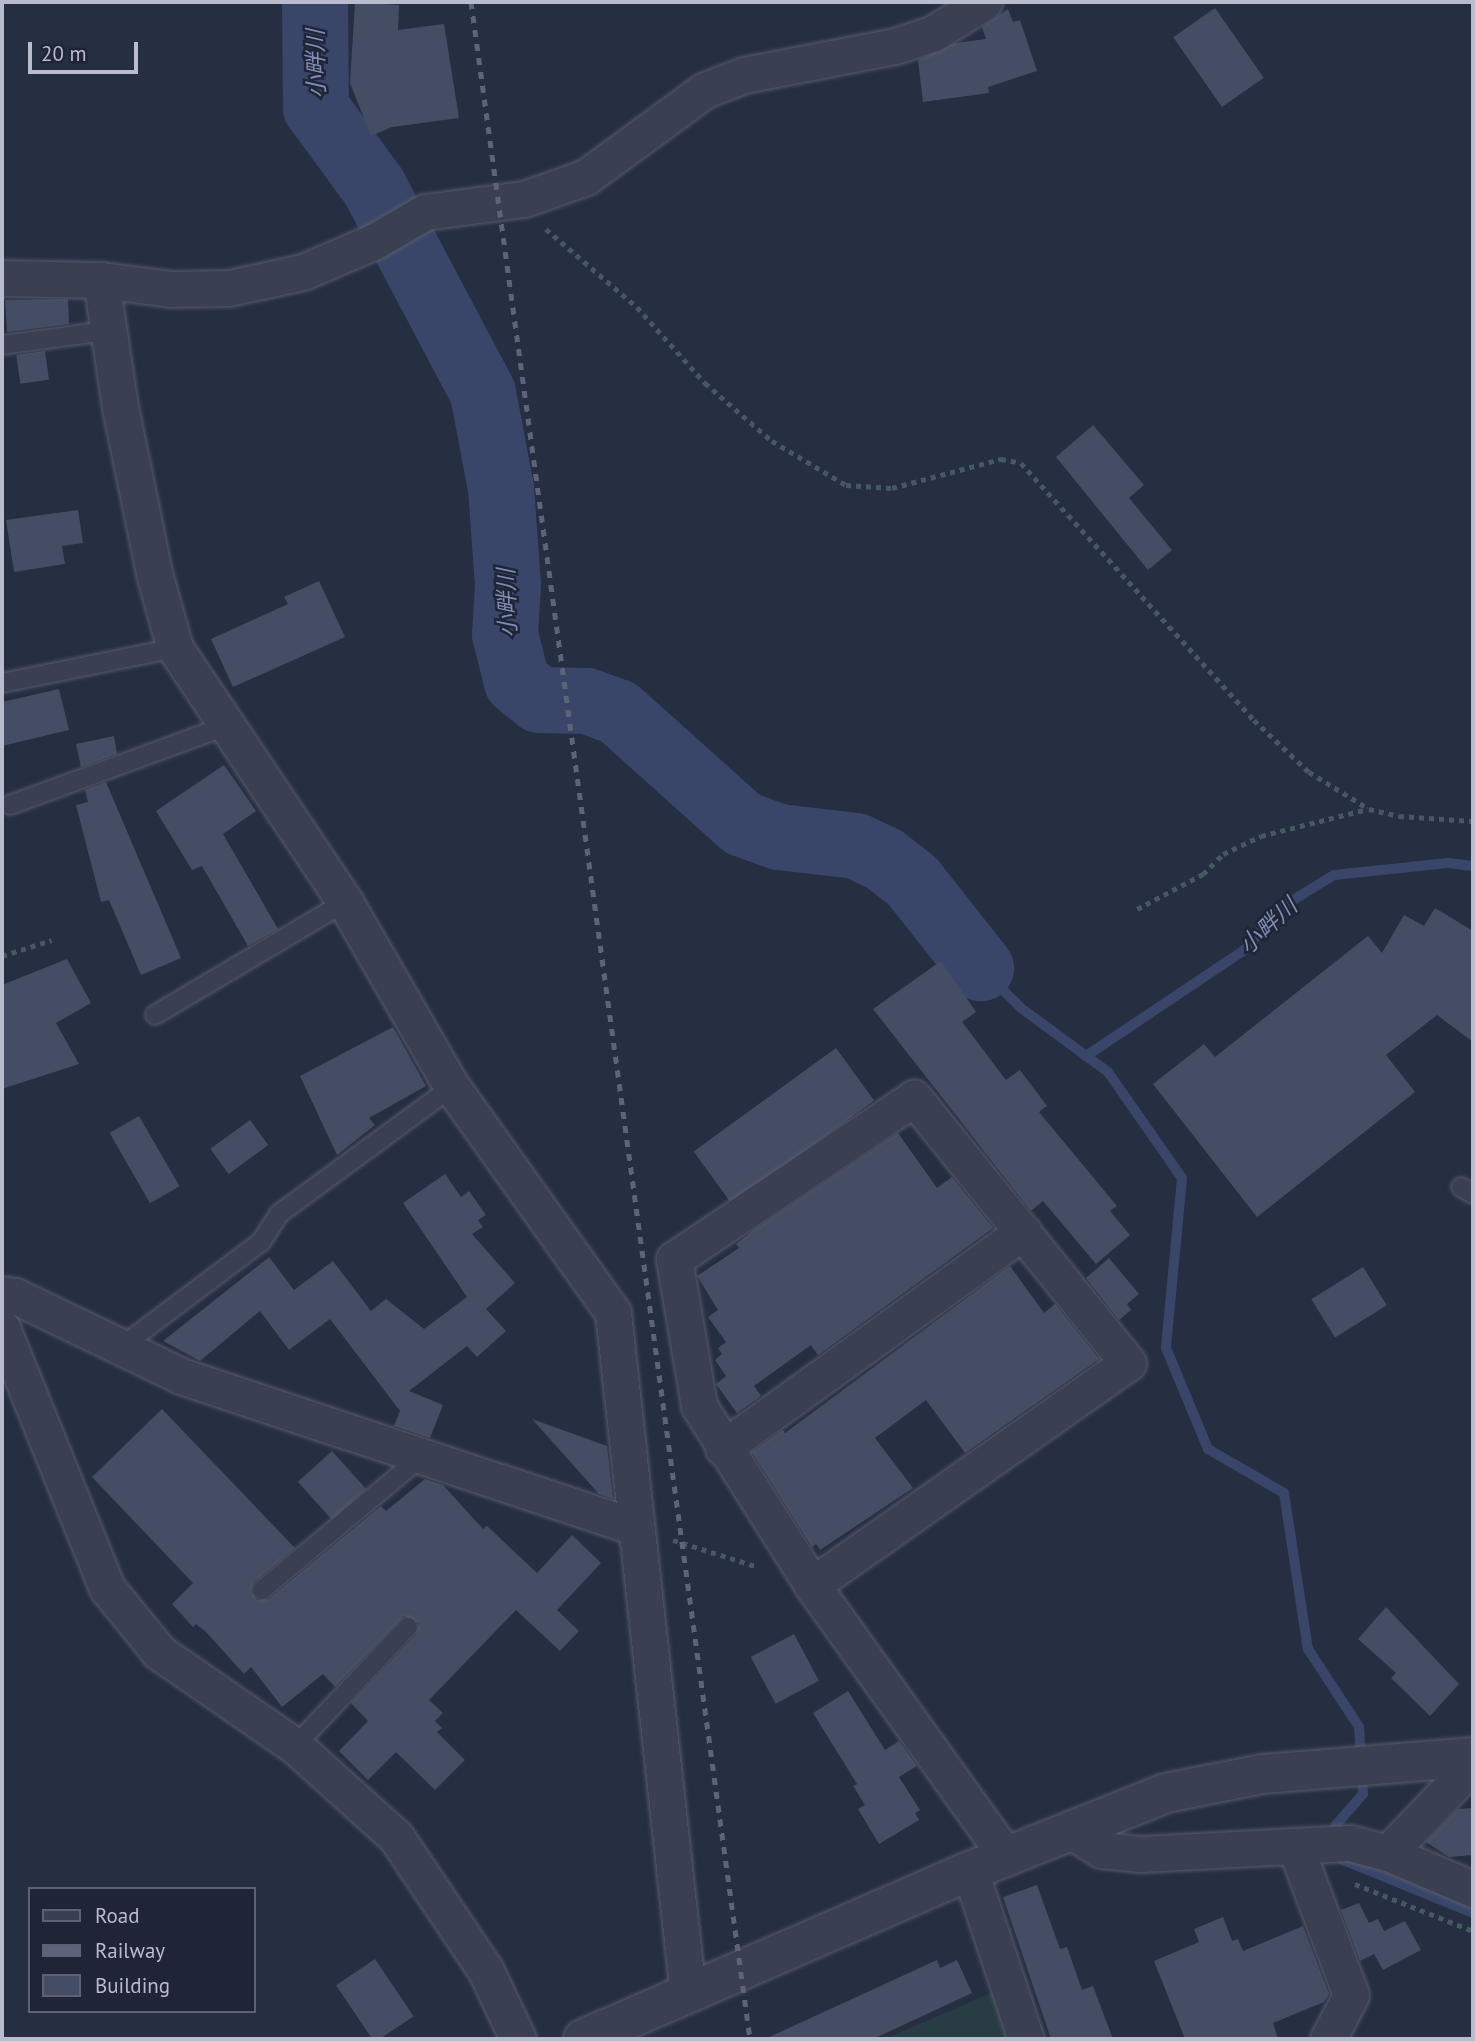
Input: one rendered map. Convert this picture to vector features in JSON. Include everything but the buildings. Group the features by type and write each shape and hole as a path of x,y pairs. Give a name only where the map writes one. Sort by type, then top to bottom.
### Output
{"street":[{"path":"2,278 101,280 172,289 229,288 303,272 375,241 417,216 524,199 586,177 705,90 744,75 895,46 932,34 984,2"},
{"path":"101,280 105,331 155,577 174,648 345,902 452,1087 613,1313 634,1527 688,1994"},
{"path":"812,1585 1128,1363 914,1098 674,1259 699,1406 723,1448 812,1585 1007,1857"},
{"path":"723,1448 1023,1232"},
{"path":"2,1294 15,1296 181,1377 634,1527"},
{"path":"2,1328 107,1588 159,1652 295,1746 396,1837 486,1971 518,2039"},
{"path":"583,2039 970,1871 1166,1793 1216,1780 1341,1766 1473,1757"},
{"path":"1388,1853 1473,1764"},
{"path":"1071,1831 1102,1850 1142,1854 1324,1844 1388,1853 1473,1889"},
{"path":"1324,1844 1351,1995 1328,2039"},
{"path":"970,1871 1026,2039"}],"lane":[{"path":"2,345 105,331"},
{"path":"2,683 174,648"},
{"path":"9,805 226,726"},
{"path":"155,1015 345,902"},
{"path":"121,1347 261,1242 279,1214 452,1087"},
{"path":"262,1590 420,1458"},
{"path":"295,1746 408,1627"}],"path":[{"path":"524,199 543,226 637,307 705,383 772,441 846,485 892,488 1001,459 1021,463 1254,720 1309,772 1369,809 1399,816 1473,821"},
{"path":"1137,909 1203,874 1223,854 1261,836 1369,809"},
{"path":"2,956 52,940"},
{"path":"634,1527 812,1585"}],"shaded area":[{"path":"993,1992 1009,2039 885,2039"}],"waterway":[{"name":"小畔川","path":"315,2 316,108 374,187 483,393 501,488 508,585 505,634 517,682 539,700 587,701 618,712 743,824 779,837 856,846 884,859 913,882 981,968"},
{"name":"小畔川","path":"1086,1056 1243,951 1285,905 1334,875 1448,863 1473,866"},
{"path":"981,968 1021,1008 1108,1072 1182,1178 1166,1348 1208,1449 1284,1493 1308,1649 1359,1727 1363,1794 1336,1825 1341,1859 1473,1913"}],"railway":[{"path":"471,2 750,2039"}]}
